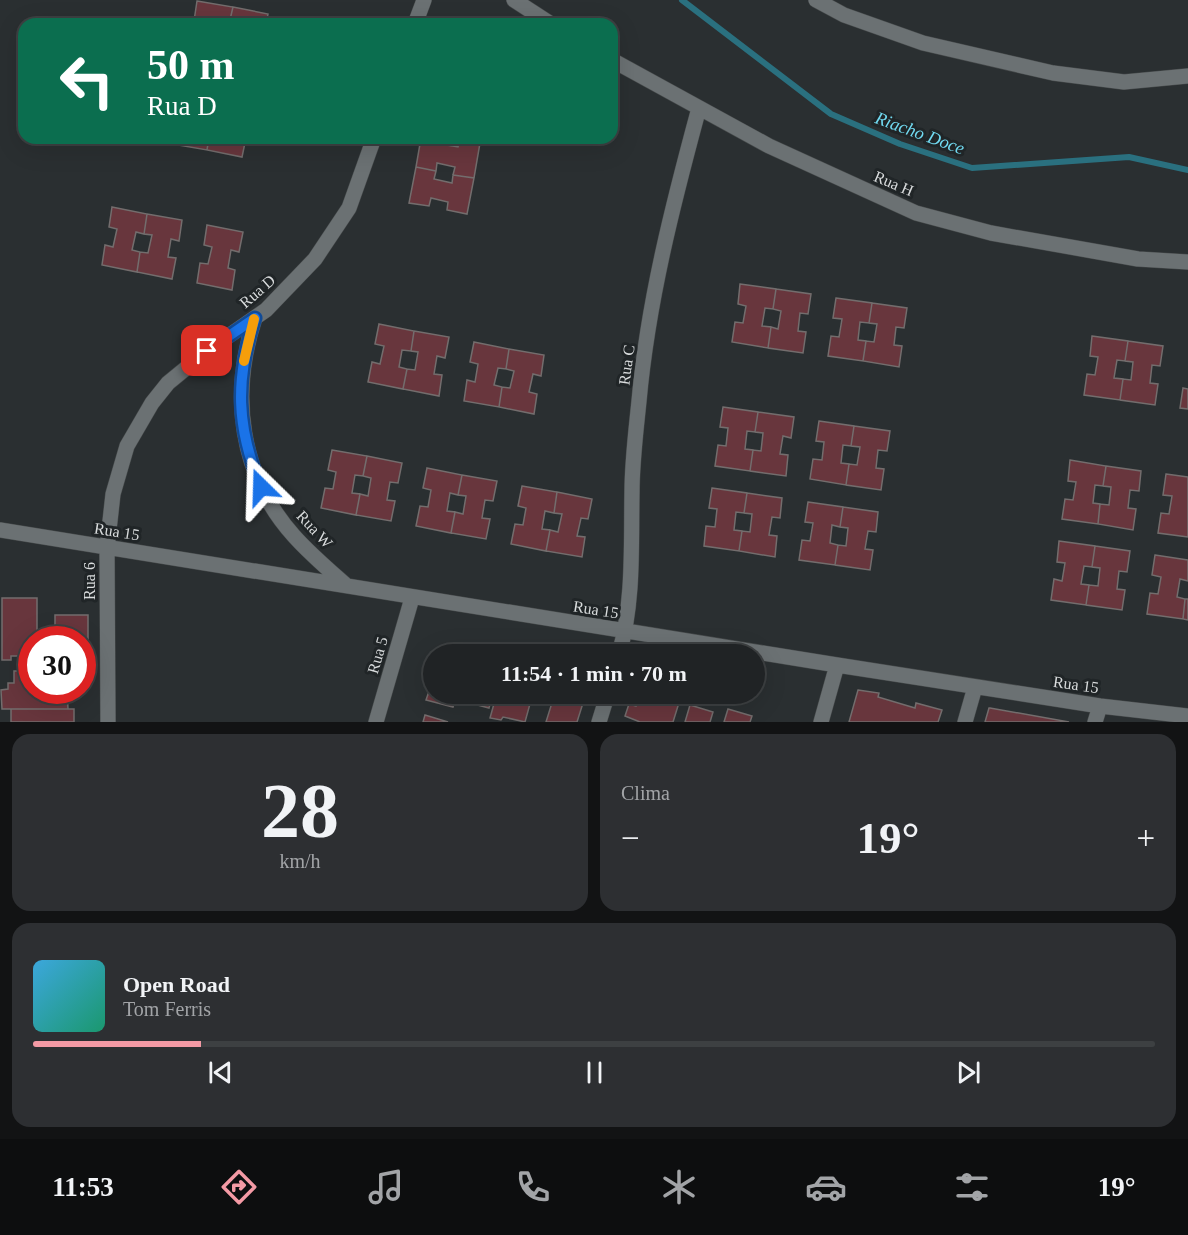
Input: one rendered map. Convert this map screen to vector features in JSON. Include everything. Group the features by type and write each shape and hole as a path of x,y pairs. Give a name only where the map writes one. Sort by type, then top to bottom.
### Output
{"street":[{"path":"418,18 424,0"},
{"path":"514,0 542,18"},
{"path":"816,0 844,15 923,43 1053,73 1124,82 1188,76"},
{"name":"Rua H","path":"618,63 769,146 916,213 991,233 1137,259 1188,262"},
{"name":"Rua C","path":"622,644 632,564 632,488 645,358 662,254 699,108"},
{"name":"Rua D","path":"107,548 118,470 128,446 152,403 168,383 187,366 255,318 315,259 349,208 372,144"},
{"name":"Rua W","path":"255,318 246,346 242,376 243,434 251,462 261,487 293,536 346,586"},
{"name":"Rua 15","path":"0,530 975,687 1100,706 1188,716"},
{"name":"Rua 6","path":"107,548 108,722"},
{"name":"Rua 5","path":"376,722 412,598"},
{"path":"821,722 837,665"},
{"path":"965,722 975,687"},
{"path":"599,722 605,704"},
{"path":"1095,722 1100,706"}],"building":[{"path":"197,1 233,7 230,18 194,18"},
{"path":"233,7 268,14 267,18 230,18"},
{"path":"172,144 208,144 207,150"},
{"path":"208,144 245,144 242,157 207,150"},
{"path":"420,144 458,147 459,144 480,144 474,178 453,175 455,167 437,163 436,171 416,167"},
{"path":"416,167 436,171 434,179 452,183 453,175 474,178 467,214 447,210 448,202 431,198 429,206 409,203"},
{"path":"112,207 147,214 144,234 136,232 132,250 140,252 137,272 102,265 105,245 113,247 117,229 109,227"},
{"path":"147,214 182,220 179,241 171,239 168,257 176,258 172,279 137,272 140,252 148,253 152,235 144,234"},
{"path":"207,225 243,232 239,252 231,250 228,268 235,270 232,290 197,283 200,263 208,264 212,247 204,245"},
{"path":"740,284 776,289 773,309 765,308 762,326 771,327 768,348 732,342 735,322 743,323 746,306 738,304"},
{"path":"776,289 811,294 808,314 800,313 798,331 806,332 803,353 768,348 771,327 778,329 781,311 773,309"},
{"path":"836,298 872,303 869,323 860,322 858,340 866,341 863,361 828,356 831,336 839,337 842,319 833,318"},
{"path":"872,303 907,308 904,328 896,327 894,345 902,346 899,367 863,361 866,341 874,342 877,324 869,323"},
{"path":"379,324 414,331 411,351 402,350 399,367 407,369 403,389 368,382 372,362 380,364 384,346 375,344"},
{"path":"414,331 449,337 445,358 437,356 434,374 442,375 439,396 403,389 407,369 415,370 418,352 411,351"},
{"path":"1092,336 1128,341 1125,361 1117,360 1114,378 1123,379 1120,400 1084,395 1087,374 1095,375 1098,357 1090,356"},
{"path":"1128,341 1163,346 1160,366 1152,365 1150,383 1158,384 1155,405 1120,400 1123,379 1131,380 1133,362 1125,361"},
{"path":"474,342 509,349 506,369 498,368 494,385 502,387 499,407 464,401 467,380 475,382 478,364 470,362"},
{"path":"509,349 544,355 541,376 533,374 529,392 537,394 534,414 499,407 502,387 510,388 514,371 506,369"},
{"path":"1183,388 1188,389 1188,409 1180,408"},
{"path":"723,407 758,412 755,432 747,431 745,449 753,450 750,471 715,466 718,445 726,446 728,428 720,427"},
{"path":"758,412 794,417 791,438 783,436 780,454 788,455 786,476 750,471 753,450 761,451 763,433 755,432"},
{"path":"819,421 854,426 851,446 843,445 841,463 849,464 846,485 810,479 813,459 822,460 824,442 816,441"},
{"path":"854,426 890,431 887,451 878,450 876,468 884,469 881,490 846,485 849,464 857,465 860,447 851,446"},
{"path":"332,450 367,456 363,476 355,475 352,493 360,494 356,515 321,508 325,488 333,489 336,472 328,470"},
{"path":"367,456 402,463 398,483 390,482 387,500 395,501 391,521 356,515 360,494 368,496 371,478 363,476"},
{"path":"1070,460 1106,466 1103,486 1095,485 1093,503 1100,504 1098,524 1062,519 1065,499 1073,500 1076,482 1068,481"},
{"path":"1106,466 1141,471 1139,491 1130,490 1128,508 1136,509 1133,530 1098,524 1100,504 1109,505 1111,487 1103,486"},
{"path":"427,468 462,475 458,495 450,493 447,511 455,512 451,533 416,526 420,506 428,507 431,490 423,488"},
{"path":"1166,474 1188,477 1188,537 1158,533 1161,513 1169,514 1172,496 1163,495"},
{"path":"462,475 497,481 493,501 485,500 482,518 490,519 486,539 451,533 455,512 463,514 466,496 458,495"},
{"path":"522,486 557,492 554,513 545,511 542,529 550,530 546,551 511,544 515,524 523,525 526,508 518,506"},
{"path":"712,488 747,493 744,513 736,512 734,530 742,531 739,551 704,546 706,526 715,527 717,509 709,508"},
{"path":"557,492 592,499 588,519 581,518 577,536 585,537 582,557 546,551 550,530 558,532 562,514 554,513"},
{"path":"747,493 782,498 780,518 772,517 769,535 777,536 775,557 739,551 742,531 750,532 752,514 744,513"},
{"path":"808,502 843,507 840,527 832,525 830,543 838,545 835,565 799,560 802,540 810,541 813,523 805,522"},
{"path":"843,507 878,512 876,532 868,531 865,549 873,550 870,570 835,565 838,545 846,546 848,528 840,527"},
{"path":"1059,541 1095,546 1092,567 1084,566 1081,584 1089,585 1086,605 1051,600 1054,579 1062,581 1065,563 1057,562"},
{"path":"1095,546 1130,551 1127,572 1119,571 1117,589 1125,590 1122,610 1086,605 1089,585 1098,586 1100,568 1092,567"},
{"path":"1155,555 1188,560 1188,581 1180,579 1177,597 1185,599 1183,619 1147,614 1150,593 1158,594 1161,577 1152,575"},
{"path":"2,598 37,598 37,626 18,626 18,656 11,656 11,660 2,660"},
{"path":"1185,599 1188,599 1188,620 1183,619"},
{"path":"55,615 88,615 88,626 55,626"},
{"path":"14,671 18,671 18,704 68,704 68,709 2,709 1,690 8,689 8,683 14,683"},
{"path":"858,690 879,693 878,697 915,708 916,703 942,710 938,722 849,722"},
{"path":"474,704 490,704 489,708"},
{"path":"494,704 530,704 525,722 503,717 501,720 490,718"},
{"path":"552,704 583,704 577,722 546,722"},
{"path":"629,704 636,706 637,704 679,704 673,722 640,722 625,716"},
{"path":"690,705 713,712 710,722 685,722"},
{"path":"990,708 1069,722 985,722"},
{"path":"11,709 74,709 74,722 11,722"},
{"path":"728,709 752,716 750,722 724,722"},
{"path":"425,715 448,722 423,722"}],"waterway":[{"name":"Riacho Doce","path":"682,0 831,114 900,144 972,168 1129,157 1188,170"}],"slow traffic":[{"path":"244,361 254,319"}],"route":[{"path":"207,351 255,318 246,346 241,405 243,434 261,487"}]}
